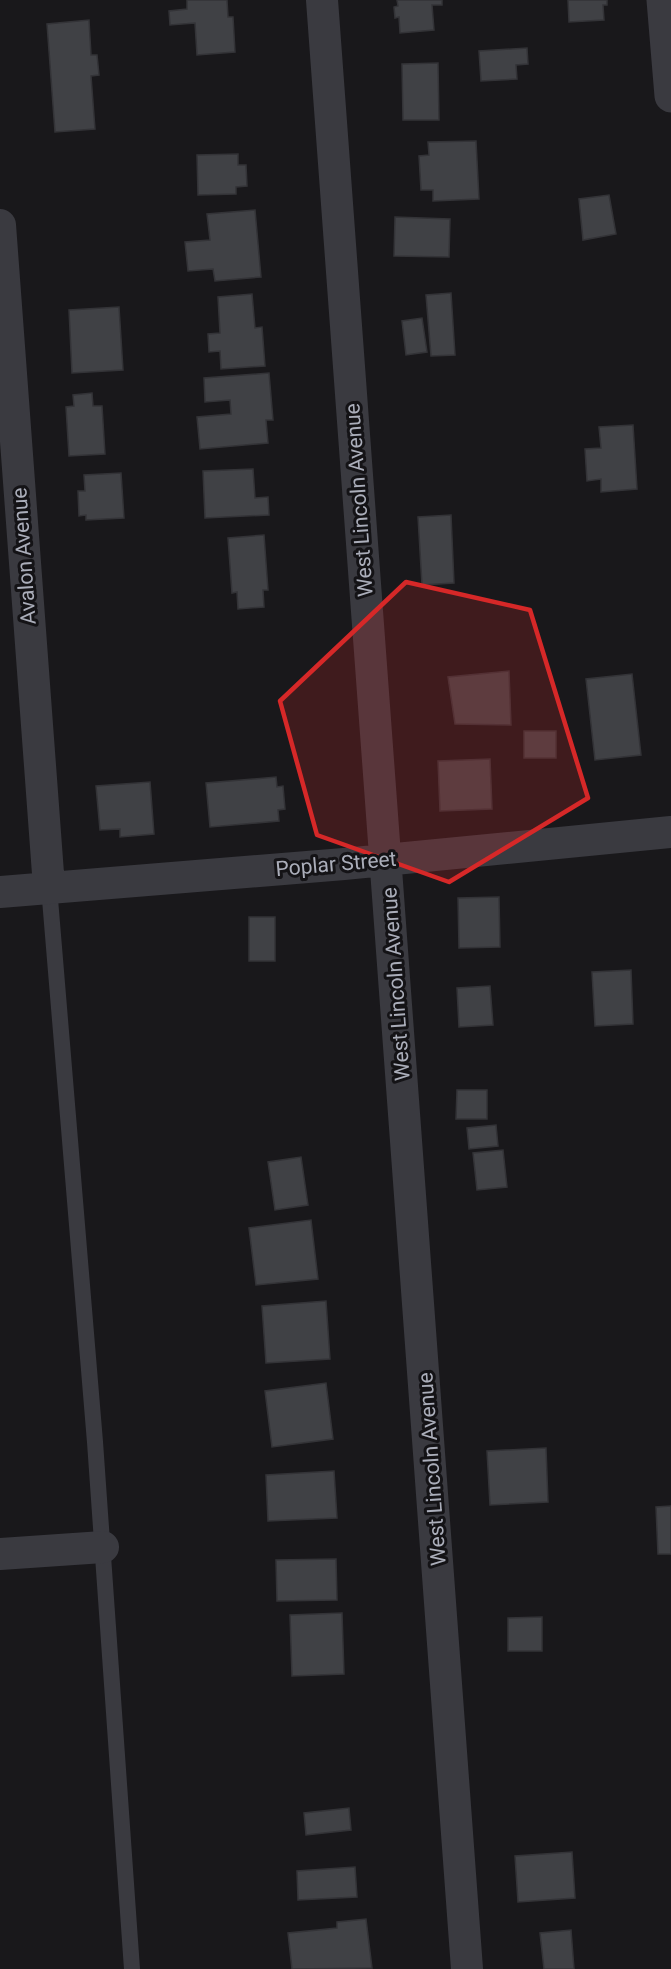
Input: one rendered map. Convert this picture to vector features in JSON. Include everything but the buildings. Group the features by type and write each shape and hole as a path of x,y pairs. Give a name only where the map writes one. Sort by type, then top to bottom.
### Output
{"street":[{"name":"West Lincoln Avenue","path":"322,0 467,1969"},
{"path":"663,0 671,96"},
{"name":"Avalon Avenue","path":"0,225 49,887"},
{"name":"Poplar Street","path":"0,892 671,832"},
{"path":"0,1554 103,1546"}],"lane":[{"path":"49,887 103,1546 132,1969"}],"highlighted area":[{"path":"406,582 530,610 588,798 449,882 317,835 280,701"}]}
